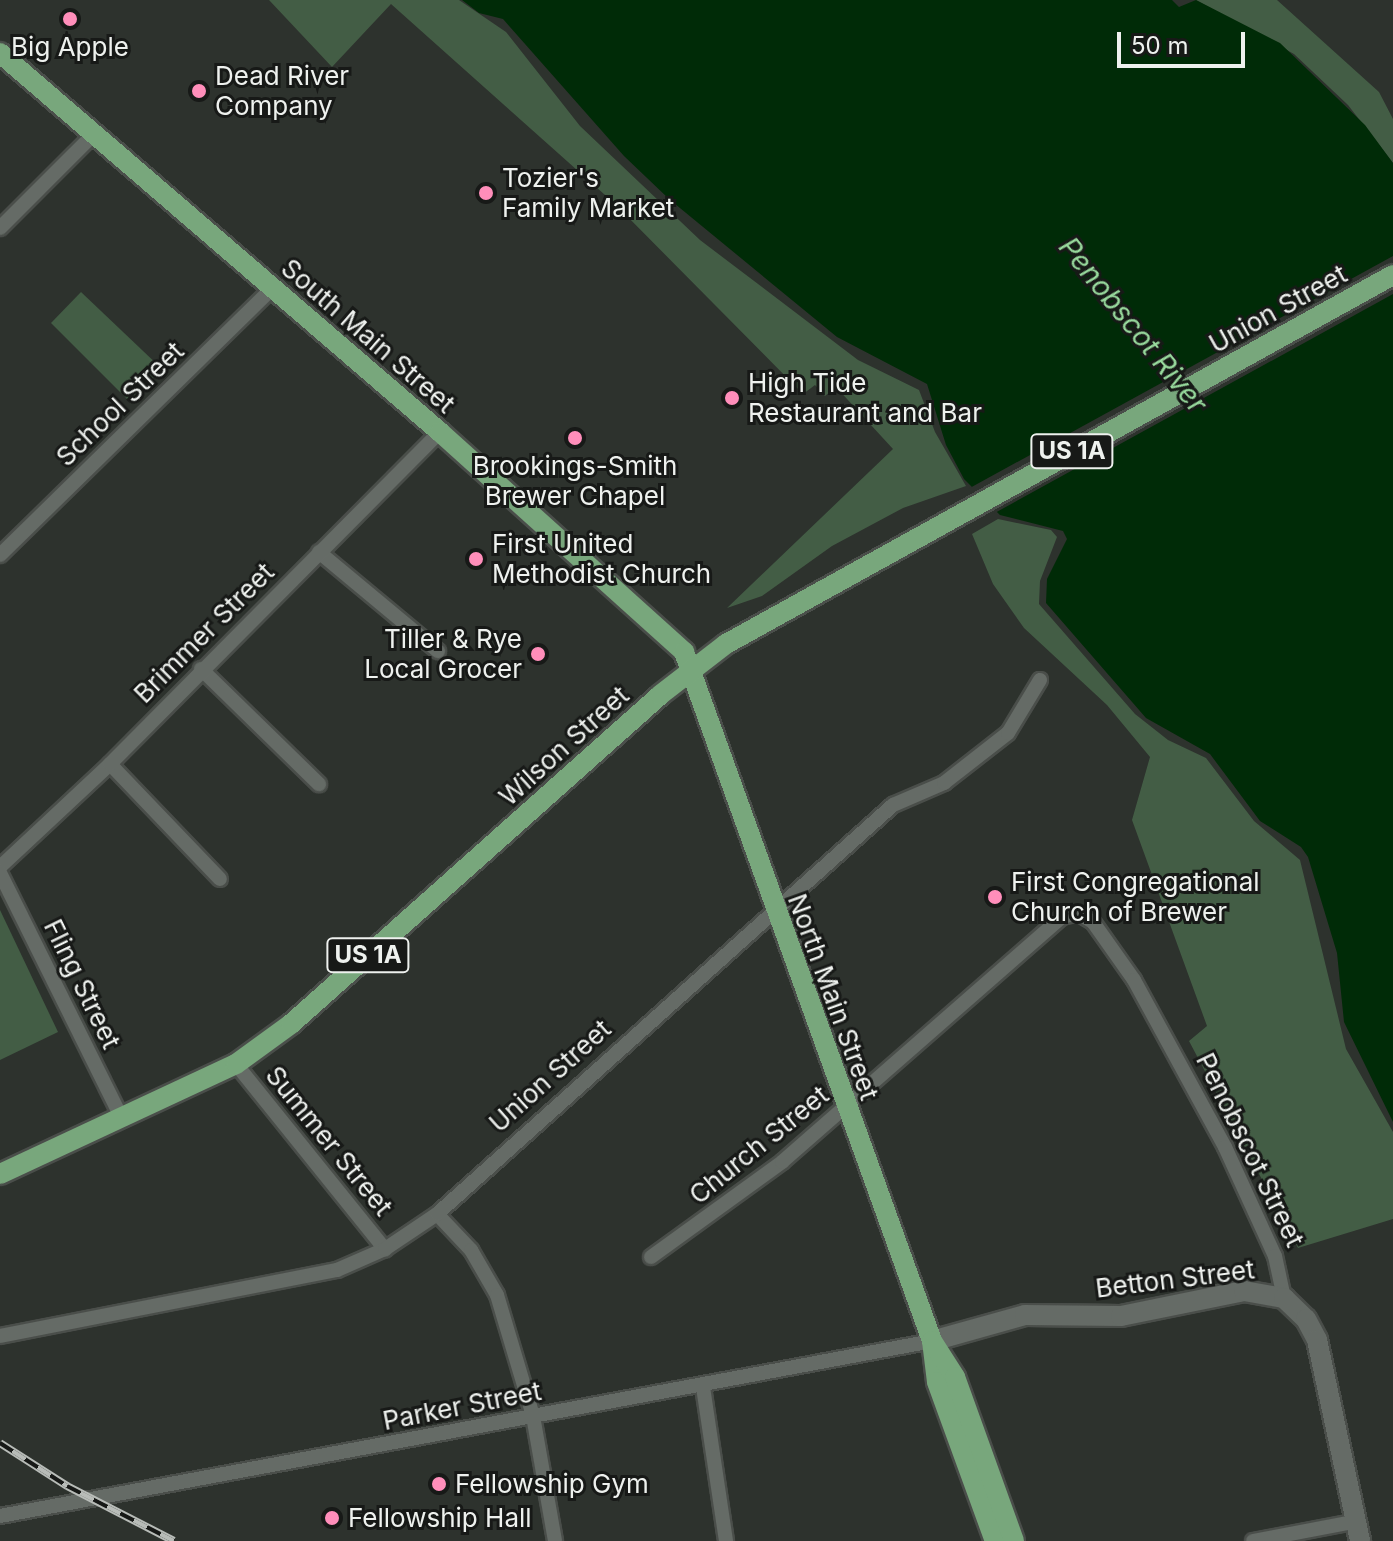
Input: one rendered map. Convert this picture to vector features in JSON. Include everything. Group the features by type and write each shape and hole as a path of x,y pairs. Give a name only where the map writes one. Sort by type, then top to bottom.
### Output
{"main road":[{"name":"South Main Street","path":"0,53 440,432 674,640 692,668"},
{"name":"Union Street","path":"1188,388 1393,275"},
{"name":"Wilson Street","path":"0,1174 236,1064 291,1024 692,668 726,644 1188,388"},
{"name":"North Main Street","path":"692,668 773,908 845,1106 932,1341 955,1377 1014,1541"},
{"name":"North Main Street","path":"932,1341 937,1380 995,1541"}],"street":[{"path":"0,228 94,134"},
{"name":"School Street","path":"0,555 273,288"},
{"name":"Brimmer Street","path":"0,867 110,764 201,669 440,432"},
{"path":"319,552 438,651"},
{"path":"201,669 319,784"},
{"name":"Union Street","path":"0,1336 337,1270 385,1249 437,1214 773,908 893,805 944,783 1008,733 1040,680"},
{"path":"110,764 220,879"},
{"name":"Fling Street","path":"0,873 121,1117"},
{"name":"Church Street","path":"651,1257 763,1177 1062,917 1078,913"},
{"name":"Penobscot Street","path":"1078,913 1093,922 1134,980 1212,1124 1275,1256 1284,1298 1306,1319 1317,1340 1355,1535"},
{"name":"Summer Street","path":"236,1064 385,1249"},
{"path":"437,1214 471,1250 497,1295 533,1416 555,1541"},
{"name":"Betton Street","path":"932,1341 1025,1315 1121,1316 1244,1291 1284,1298"},
{"name":"Parker Street","path":"0,1516 703,1387 932,1341"},
{"path":"703,1387 726,1541"},
{"path":"1253,1541 1355,1535"}],"shaded area":[{"path":"269,0 459,0 506,32 580,126 700,240 858,360 919,390 935,432 966,486 903,508 832,546 762,596 727,608 893,449 836,387 825,396 815,385 803,394 614,203 391,4 332,67"},
{"path":"1196,0 1277,0 1379,92 1393,119 1393,163 1348,105 1294,54"},
{"path":"81,292 162,369 130,402 51,323"},
{"path":"998,519 1051,530 1057,537 1040,581 1039,604 1135,714 1168,740 1206,758 1254,821 1300,860 1346,1049 1393,1132 1393,1219 1298,1248 1189,1041 1207,1026 1132,820 1150,757 1107,705 1024,628 993,584 972,534"},
{"path":"0,910 58,1032 0,1060"}],"water":[{"name":"Penobscot River","path":"462,0 1172,0 1179,7 1196,0 1280,43 1365,125 1393,163 1393,1122 1344,1022 1337,953 1308,857 1301,847 1260,821 1210,754 1146,718 1046,603 1047,579 1067,539 1063,531 1000,515 964,479 946,445 927,384 837,337 669,199 624,156 503,19 479,13"}],"pier":[{"path":"1393,256 1393,294 993,514 968,489"}],"railway":[{"path":"0,1443 67,1486 174,1541"}],"place":[{"name":"Big Apple","path":"70,19"},
{"name":"Dead River Company","path":"199,91"},
{"name":"Tozier's Family Market","path":"486,193"},
{"name":"High Tide Restaurant and Bar","path":"732,398"},
{"name":"Brookings-Smith Brewer Chapel","path":"575,438"},
{"name":"First United Methodist Church","path":"476,559"},
{"name":"Tiller & Rye Local Grocer","path":"538,654"},
{"name":"First Congregational Church of Brewer","path":"995,897"},
{"name":"Fellowship Gym","path":"439,1484"},
{"name":"Fellowship Hall","path":"332,1518"}]}
